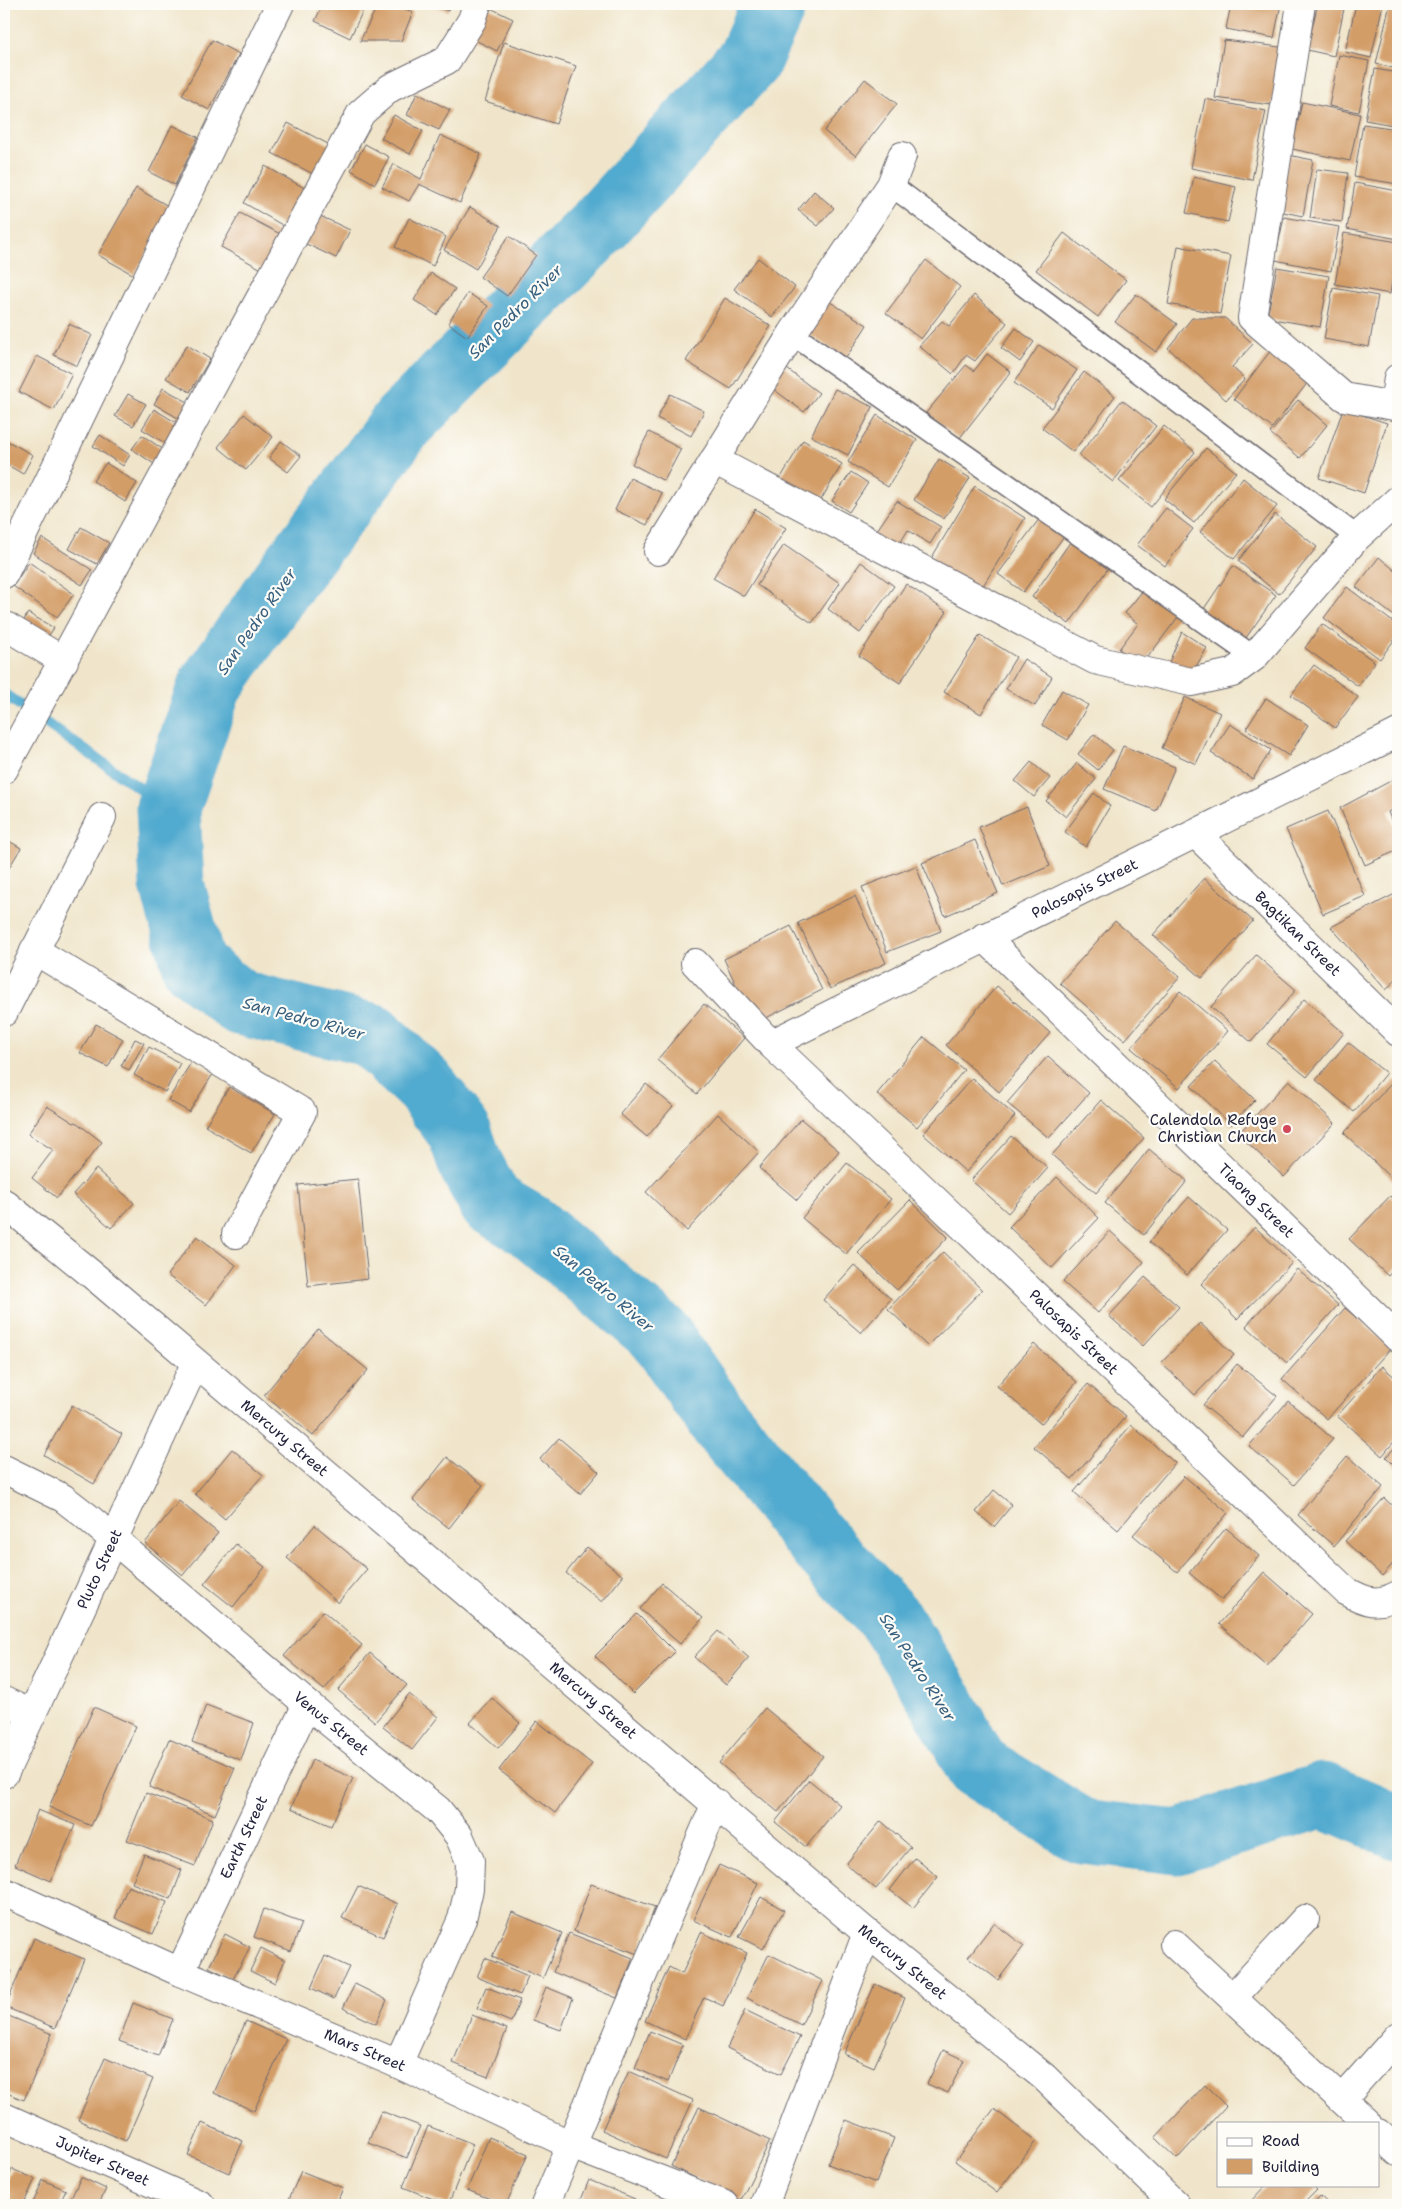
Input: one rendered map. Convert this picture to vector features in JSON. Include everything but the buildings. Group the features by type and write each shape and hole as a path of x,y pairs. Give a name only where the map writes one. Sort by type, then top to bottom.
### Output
{"street":[{"path":"4,574 280,4"},
{"path":"4,768 361,113 390,88 447,60 472,20 477,4"},
{"path":"1301,4 1252,318 1344,397 1394,406 1398,378"},
{"path":"658,551 792,334 891,185 902,156"},
{"path":"714,460 1095,660 1191,682 1232,673 1254,657 1357,537 1398,500"},
{"path":"4,625 59,670"},
{"name":"Palosapis Street","path":"771,1044 984,937 1197,835 1398,733"},
{"path":"4,1012 102,817"},
{"name":"Bagtikan Street","path":"1197,835 1398,1032"},
{"name":"Tiaong Street","path":"984,937 1398,1338"},
{"path":"34,950 302,1112 236,1234"},
{"name":"Palosapis Street","path":"695,963 771,1044 1346,1591 1365,1601 1392,1598"},
{"name":"Mercury Street","path":"4,1203 101,1282 195,1364 716,1803 867,1933 1044,2077 1176,2205"},
{"name":"Pluto Street","path":"4,1774 195,1364"},
{"name":"Venus Street","path":"4,1469 63,1498 114,1539 307,1704 438,1810 458,1836 470,1861 470,1889 462,1919 398,2064"},
{"path":"4,1701 32,1714"},
{"name":"Earth Street","path":"180,1972 307,1704"},
{"path":"545,2205 716,1803"},
{"name":"Mars Street","path":"4,1892 180,1972 398,2064 571,2145 725,2205"},
{"path":"1233,1997 1305,1920"},
{"path":"764,2205 867,1933"},
{"path":"1174,1944 1366,2122"},
{"path":"1342,2099 1398,2036"},
{"name":"Jupiter Street","path":"4,2117 201,2205"},
{"path":"1380,2135 1398,2152"}],"lane":[{"path":"891,185 1357,537"},
{"path":"792,334 1254,657"}],"waterway":[{"name":"San Pedro River","path":"774,4 749,60 593,232 403,422 286,578 210,686 168,808 172,884 194,966 240,1003 371,1035 425,1086 459,1131 471,1165 491,1203 530,1226 659,1334 717,1418 819,1543 889,1618 942,1701 977,1766 1082,1831 1177,1842 1323,1795 1398,1827"},
{"path":"4,694 168,808"}],"place":[{"name":"Calendola Refuge Christian Church","path":"1287,1129"}]}
